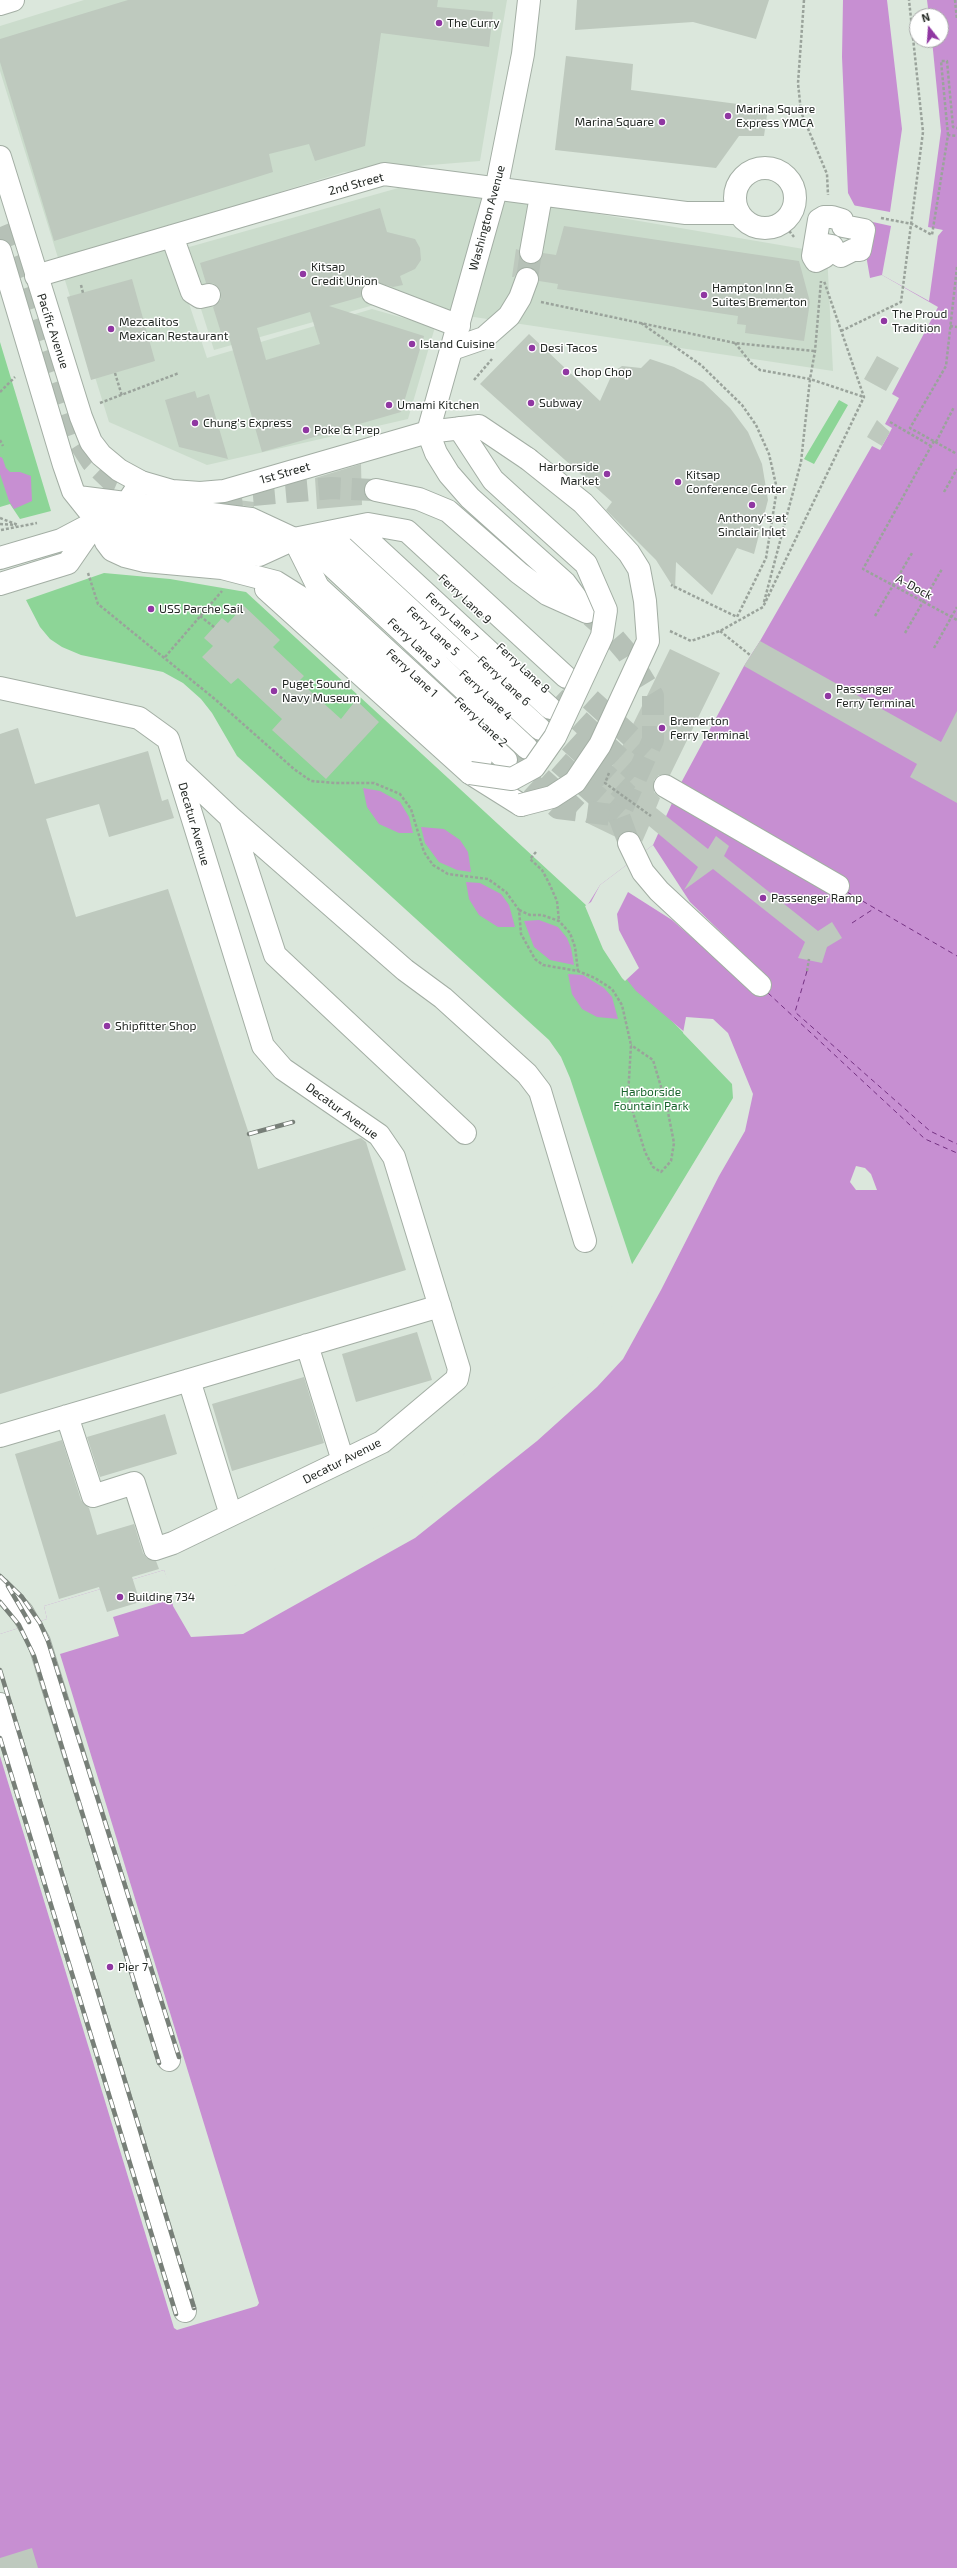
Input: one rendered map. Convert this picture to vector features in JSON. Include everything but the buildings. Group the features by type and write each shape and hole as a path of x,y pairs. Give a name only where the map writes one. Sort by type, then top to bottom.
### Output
{"main road":[{"path":"0,4 13,0"},
{"name":"Washington Avenue","path":"428,432 496,190 523,54 529,0"},
{"name":"Pacific Avenue","path":"0,157 36,276 91,442 101,455 119,470 140,482"},
{"path":"762,168 781,172 794,187 796,197 795,207 783,223 763,229 749,224 736,203 738,184 752,171 762,168"},
{"name":"2nd Street","path":"36,276 384,174 541,196 686,213 736,203"},
{"path":"531,252 541,196"},
{"path":"172,236 192,292 200,297 209,295"},
{"path":"0,251 64,465 78,498 112,512 251,519 340,534 540,722"},
{"path":"452,349 484,338 509,316 520,298 527,279"},
{"path":"373,293 459,326"},
{"name":"1st Street","path":"140,482 172,491 200,493 224,490 428,432 479,426 528,459 583,503 629,553 639,569 645,601 648,641 600,745 575,782 552,796 521,805 476,766"},
{"path":"246,573 342,656 476,766 512,778 534,767 555,737 602,636 606,610 586,564 493,480 459,428"},
{"path":"376,490 419,499 448,511 519,573 547,594 587,612 565,583 470,498 449,474 436,453 428,432"},
{"path":"0,584 68,564 112,512 140,482"},
{"path":"112,512 121,538 155,545 259,555 340,534"},
{"path":"0,558 61,540 112,512"},
{"path":"112,512 106,542 112,550 125,556 145,561 222,568 246,573 276,582 308,602 346,634 476,766"},
{"name":"Ferry Lane 1","path":"340,534 318,587 540,722"},
{"name":"Ferry Lane 2","path":"340,534 540,722"},
{"name":"Ferry Lane 5","path":"340,534 540,722"},
{"name":"Ferry Lane 8","path":"340,534 540,722"},
{"name":"Decatur Avenue","path":"0,688 138,718 168,739 179,768 202,853 263,1046 283,1069 379,1136 394,1157 459,1369 457,1379 382,1442 173,1543 155,1549 134,1483 93,1496 67,1416"},
{"path":"179,768 230,817 405,970 443,998 527,1074 540,1091 585,1241"},
{"path":"665,786 838,886"},
{"path":"230,817 275,954 465,1133"},
{"path":"629,843 643,872 659,891 760,985"},
{"path":"0,1436 440,1306"},
{"path":"307,1345 343,1460"},
{"path":"189,1380 231,1515"},
{"path":"0,1589 29,1622 41,1647 169,2060"},
{"path":"0,1704 185,2311"}],"path":[{"path":"804,0 798,83 801,112 827,174 829,200"},
{"path":"841,331 900,302 923,132 910,0"},
{"path":"955,0 957,20"},
{"path":"932,235 948,135 941,61 947,61 953,127 957,128"},
{"path":"948,135 957,136"},
{"path":"783,223 796,240"},
{"path":"957,268 946,366 910,428 957,454"},
{"path":"670,631 691,641 720,631 763,607 864,397 822,274 816,351 810,379 801,462 763,607"},
{"path":"80,283 83,293"},
{"path":"535,301 735,343 816,351"},
{"path":"641,323 701,365 742,405 756,424 769,454 777,489 770,542 766,558 737,617 671,585"},
{"path":"950,326 957,327"},
{"path":"735,343 751,363 760,370 810,379 864,397"},
{"path":"115,373 122,396"},
{"path":"93,405 122,396 179,373"},
{"path":"0,392 15,377"},
{"path":"890,422 931,446 935,442 954,407"},
{"path":"0,440 3,446"},
{"name":"A-Dock","path":"931,446 863,570 957,620"},
{"path":"944,492 957,469"},
{"path":"0,518 19,526"},
{"path":"1,530 45,522"},
{"path":"0,524 19,526"},
{"path":"875,616 912,553"},
{"path":"90,567 87,571 98,604 165,657 294,769 311,781 335,783 374,783 400,794 410,809 424,852 433,865 448,874 488,879 506,892 518,910 521,934 535,958 543,965 578,971 595,978 612,989 622,1005 631,1045 628,1096 645,1152 653,1167 661,1172 671,1161 674,1143 667,1107 653,1060 631,1045"},
{"path":"905,633 942,569"},
{"path":"165,657 225,588"},
{"path":"934,648 957,607"},
{"path":"200,616 214,627"},
{"path":"720,631 750,655"},
{"path":"605,783 651,816"},
{"path":"536,852 530,859 542,870 557,901 559,921"},
{"path":"518,910 530,915 542,915 559,921 570,933 575,947 578,971"},
{"path":"807,971 809,959"}],"shaded area":[{"path":"84,0 507,0 480,161 344,172 164,228 207,358 372,309 435,327 408,419 207,465 109,422 0,71 0,26"},
{"path":"843,0 957,0 957,2568 0,2568 0,1634 47,1619 44,1606 164,1570 171,1592 193,1594 237,1587 406,1517 585,1369 735,1098 734,1084 688,1035 636,991 624,976 587,906 600,885 653,845 682,781 744,666 760,641 872,446 880,450 890,432 892,428 885,424 899,398 892,394 938,307 882,275 870,278 866,255 869,233 848,193 842,57"},
{"path":"416,183 827,253 833,371 381,303 214,350 182,249"},
{"path":"6,468 10,472 20,472 31,476 32,501 14,509 9,501 0,474 0,470"},
{"path":"363,788 380,791 400,802 409,817 413,833 399,833 379,824 367,807"},
{"path":"421,827 444,829 460,840 468,852 471,872 457,870 439,862 425,843"},
{"path":"466,882 480,883 501,894 509,905 515,927 498,927 479,915 469,899"},
{"path":"539,920 558,927 567,938 571,948 574,965 550,960 534,947 524,921"},
{"path":"568,974 583,975 604,988 612,997 618,1019 597,1017 582,1009 572,994"}],"green space":[{"path":"0,342 51,511 20,519 10,504 0,507"},
{"path":"839,400 848,405 814,464 804,459"},
{"name":"Harborside Fountain Park","path":"104,573 170,579 246,592 587,906 671,1020 734,1084 735,1098 633,1267 570,1078 561,1057 549,1040 237,756 212,713 201,699 183,683 163,672 81,655 62,647 50,639 40,627 26,600"}],"pier":[{"path":"887,0 927,0 928,8 909,8 909,48 933,48 941,131 928,227 943,230 938,236 929,301 882,275 891,226 859,219 852,205 890,212 902,129"},
{"path":"653,845 690,902 767,977 754,992 672,920 628,892 617,914 619,930 639,968 625,981 622,978 603,949 585,906 591,902 600,885"},
{"name":"Pier 7","path":"686,1017 713,1019 728,1033 753,1094 745,1131 719,1176 661,1290 623,1359 597,1387 537,1441 415,1538 243,1634 191,1637 173,1606 172,1599 113,1617 119,1636 60,1654 259,2303 257,2306 177,2330 174,2328 0,1756 0,1634 47,1619 44,1606 164,1570 172,1590 192,1592 236,1585 405,1515 488,1430 583,1368 631,1266 733,1098 732,1084 683,1033"},
{"path":"856,1166 865,1168 871,1174 877,1190 856,1190 850,1182"}],"waterway":[{"path":"0,460 3,469"}],"ferry route":[{"path":"847,892 957,956"},
{"path":"852,923 875,908"},
{"path":"807,971 795,1012 930,1131 957,1144"},
{"path":"768,993 925,1139 957,1153"}],"tunnel":[{"path":"0,227 23,282 79,442 92,462 113,482 136,492 154,495"},
{"path":"527,279 531,252"},
{"path":"220,498 332,488 376,490"},
{"path":"591,616 609,632 627,653 653,696 653,740 619,816 629,843"},
{"path":"566,677 648,752"},
{"path":"555,698 637,774"},
{"path":"545,719 628,795"},
{"path":"534,740 619,816"},
{"path":"517,756 577,811"},
{"path":"507,761 558,808 619,816"}],"railway":[{"path":"249,1134 293,1122"},
{"path":"0,1576 22,1597 40,1623 48,1641 179,2057"},
{"path":"8,1586 29,1622"},
{"path":"0,1602 19,1625 34,1656 159,2063"},
{"path":"0,1670 194,2308"},
{"path":"0,1738 176,2314"}],"place":[{"name":"The Curry","path":"439,23"},
{"name":"Marina Square Express YMCA","path":"728,116"},
{"name":"Marina Square","path":"662,122"},
{"name":"Kitsap Credit Union","path":"303,274"},
{"name":"Hampton Inn & Suites Bremerton","path":"704,295"},
{"name":"The Proud Tradition","path":"884,321"},
{"name":"Mezcalitos Mexican Restaurant","path":"111,329"},
{"name":"Island Cuisine","path":"412,344"},
{"name":"Desi Tacos","path":"532,348"},
{"name":"Chop Chop","path":"566,372"},
{"name":"Subway","path":"531,403"},
{"name":"Umami Kitchen","path":"389,405"},
{"name":"Chung's Express","path":"195,423"},
{"name":"Poke & Prep","path":"306,430"},
{"name":"Harborside Market","path":"607,474"},
{"name":"Kitsap Conference Center","path":"678,482"},
{"name":"Anthony's at Sinclair Inlet","path":"752,505"},
{"name":"USS Parche Sail","path":"151,609"},
{"name":"Puget Sound Navy Museum","path":"274,691"},
{"name":"Passenger Ferry Terminal","path":"828,696"},
{"name":"Bremerton Ferry Terminal","path":"662,728"},
{"name":"Passenger Ramp","path":"763,898"},
{"name":"Shipfitter Shop","path":"107,1026"},
{"name":"Building 734","path":"120,1597"},
{"name":"Pier 7","path":"110,1967"}]}
